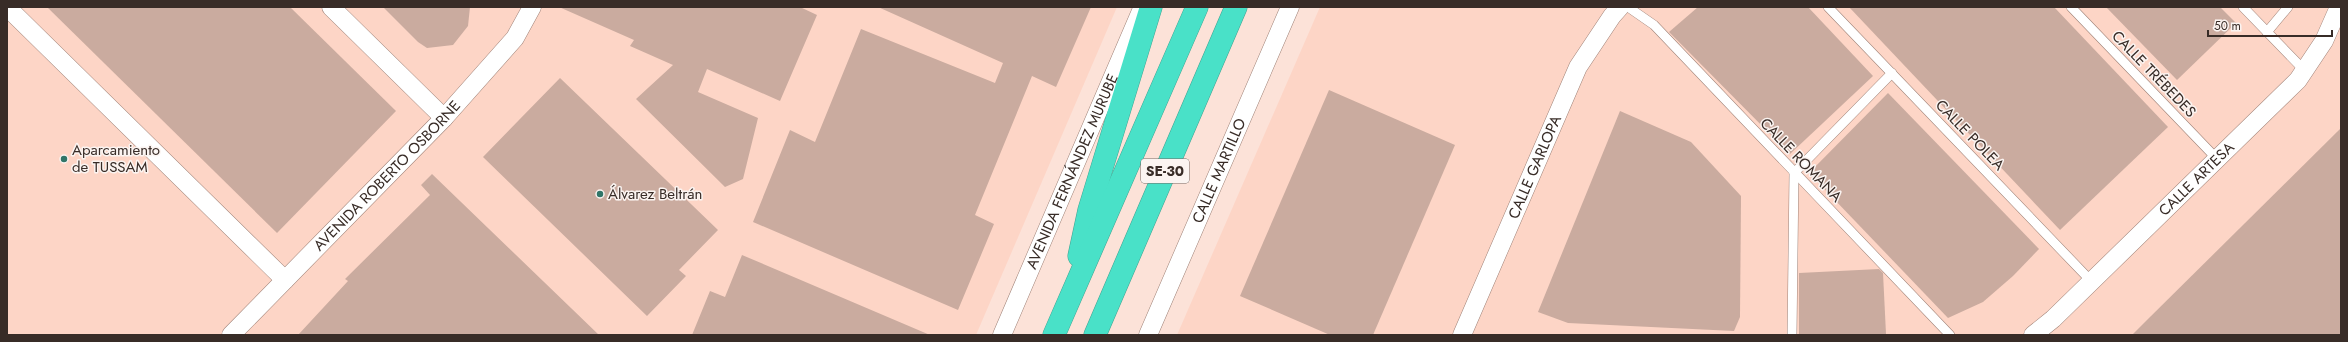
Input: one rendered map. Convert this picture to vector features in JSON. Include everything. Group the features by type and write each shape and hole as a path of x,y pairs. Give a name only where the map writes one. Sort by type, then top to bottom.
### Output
{"highway":[{"path":"1069,302 1088,210 1152,7"},
{"name":"SE-30","path":"1054,335 1197,7"},
{"name":"SE-30","path":"1095,335 1236,7"}],"street":[{"path":"7,7 285,280"},
{"path":"331,7 444,118"},
{"name":"AVENIDA ROBERTO OSBORNE","path":"231,335 444,118 515,38 532,7"},
{"name":"AVENIDA FERNÁNDEZ MURUBE","path":"1002,335 1143,7"},
{"name":"CALLE MARTILLO","path":"1148,335 1290,7"},
{"name":"CALLE GARLOPA","path":"1462,335 1470,327 1578,67 1612,16 1620,7"},
{"name":"CALLE ARTESA","path":"2033,335 2053,319 2092,282 2298,80 2324,41 2339,7"}],"lane":[{"path":"1223,36 1240,7"},
{"name":"CALLE ROMANA","path":"1628,7 1654,26 1950,335"},
{"name":"CALLE POLEA","path":"1828,7 2092,282"},
{"name":"CALLE TRÉBEDES","path":"2071,7 2216,160"},
{"path":"2242,7 2304,70"},
{"path":"2267,32 2288,7"},
{"path":"1792,335 1794,173 1892,73"}],"shaded area":[{"path":"7,7 1117,7 976,335 7,335"},
{"path":"1320,7 2341,7 2341,335 1177,335"}],"building":[{"path":"47,7 290,7 396,111 277,233"},
{"path":"383,7 470,7 468,26 453,45 427,48 418,42"},
{"path":"559,7 800,7 817,15 780,101 707,69 698,92 758,118 743,179 725,187 636,99 673,65 630,46 634,40"},
{"path":"878,7 1091,7 1056,87 1032,76 975,215 994,224 958,310 753,222 790,130 815,142 861,29 995,83 1003,63"},
{"path":"1698,7 1808,7 1873,76 1790,154 1669,32"},
{"path":"1849,7 2054,7 2168,127 2060,230"},
{"path":"2106,7 2220,7 2236,23 2177,80"},
{"name":"Álvarez Beltrán","path":"560,78 718,230 679,270 686,276 647,316 483,157"},
{"path":"1329,90 1455,145 1373,335 1330,335 1240,296"},
{"path":"1888,93 2039,249 2013,276 1983,302 1948,318 1809,173"},
{"path":"1620,111 1691,142 1741,196 1740,317 1734,331 1568,323 1538,312"},
{"path":"2341,128 2341,335 2132,335 2146,321"},
{"path":"432,174 599,335 298,335 348,281 345,279 430,195 421,185"},
{"path":"742,255 930,335 692,335 710,291 725,297"},
{"path":"1879,269 1883,273 1886,334 1799,335 1799,273"}],"place":[{"name":"Aparcamiento de TUSSAM","path":"64,159"},
{"name":"Álvarez Beltrán","path":"600,194"}]}
